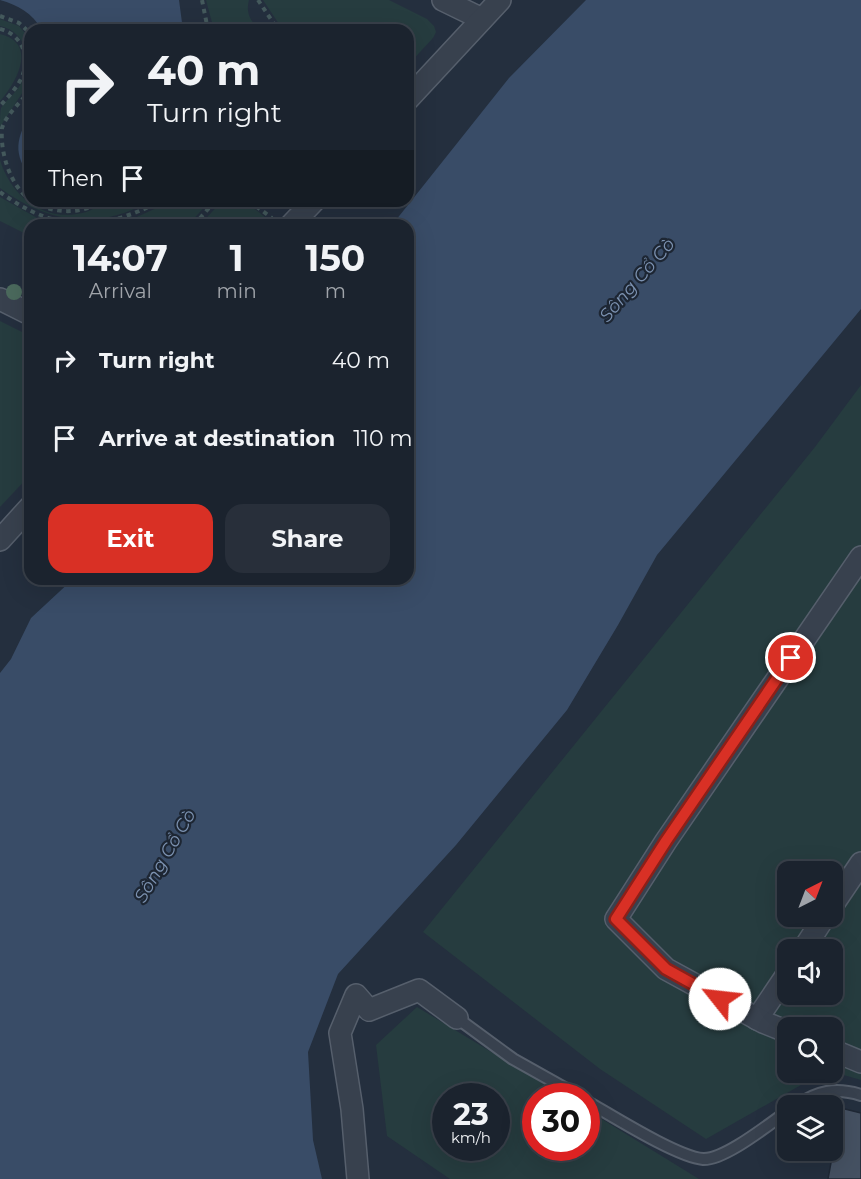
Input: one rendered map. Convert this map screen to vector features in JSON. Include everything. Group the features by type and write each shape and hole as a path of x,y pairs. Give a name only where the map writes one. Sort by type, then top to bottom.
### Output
{"street":[{"path":"443,0 482,19"},
{"path":"414,93 500,0"},
{"path":"287,219 305,207"},
{"path":"0,299 24,311"},
{"path":"0,540 24,514"},
{"path":"777,1027 666,969 616,919 666,841 855,574 861,557"},
{"path":"843,890 861,863"},
{"path":"757,1018 777,989"},
{"path":"358,1179 352,1109 340,1033 356,994 369,1010 419,990 457,1018"},
{"path":"843,1055 861,1062"}],"lane":[{"path":"457,1018 513,1059 556,1083"},
{"path":"815,1095 832,1090 861,1095"},
{"path":"600,1109 665,1144 704,1159 717,1156 734,1147 777,1118"}],"path":[{"path":"202,0 207,24"},
{"path":"258,0 274,24"},
{"path":"0,16 19,22 24,27"},
{"path":"0,29 19,40 24,55"},
{"path":"0,106 22,78 24,65"},
{"path":"24,97 2,128 1,140 9,176 24,192"},
{"path":"0,192 29,211 48,219"},
{"path":"46,207 72,212 87,207"},
{"path":"121,219 148,207"},
{"path":"199,219 210,207"},
{"path":"259,207 278,219"}],"green space":[{"path":"206,0 249,0 249,15 254,24 212,24"},
{"path":"263,0 389,0 427,19 436,32 414,59 414,24 279,24"},
{"path":"0,19 19,26 24,32 24,46 16,34 0,26"},
{"path":"0,34 12,39 18,46 21,64 13,84 0,101"},
{"path":"24,78 24,90 0,127 1,108"},
{"path":"0,160 12,185 24,198 24,203 18,200 0,188"},
{"path":"0,197 39,219 24,219 24,233 0,221"},
{"path":"32,207 54,214 68,215 82,213 96,207 137,207 111,217 92,219 73,219 54,215"},
{"path":"159,207 204,207 194,219 132,219"},
{"path":"216,207 250,207 267,219 206,219"},
{"path":"0,321 24,333 24,481 0,507"},
{"path":"861,385 861,1080 843,1075 843,1017 777,1017 777,1083 804,1083 783,1095 777,1095 777,1099 706,1139 600,1069 423,932 815,447"},
{"path":"417,1007 543,1083 522,1083 522,1161 600,1161 600,1118 699,1179 450,1179 387,1136 376,1045"}],"water":[{"path":"0,0 179,0 182,24 38,24 24,10"},
{"name":"Sông Cổ Cò","path":"586,0 861,0 861,309 657,555 567,710 456,845 338,974 308,1052 313,1140 322,1179 0,1179 0,673 11,659 31,618 67,585 414,585 414,219 397,219 406,207 414,207 414,197 509,78"},
{"path":"24,127 24,166 18,146"}],"building":[{"path":"843,1108 861,1113 861,1179 828,1179 831,1161 843,1161"}],"route":[{"path":"720,999 666,969 616,919 666,841 791,658"}]}
